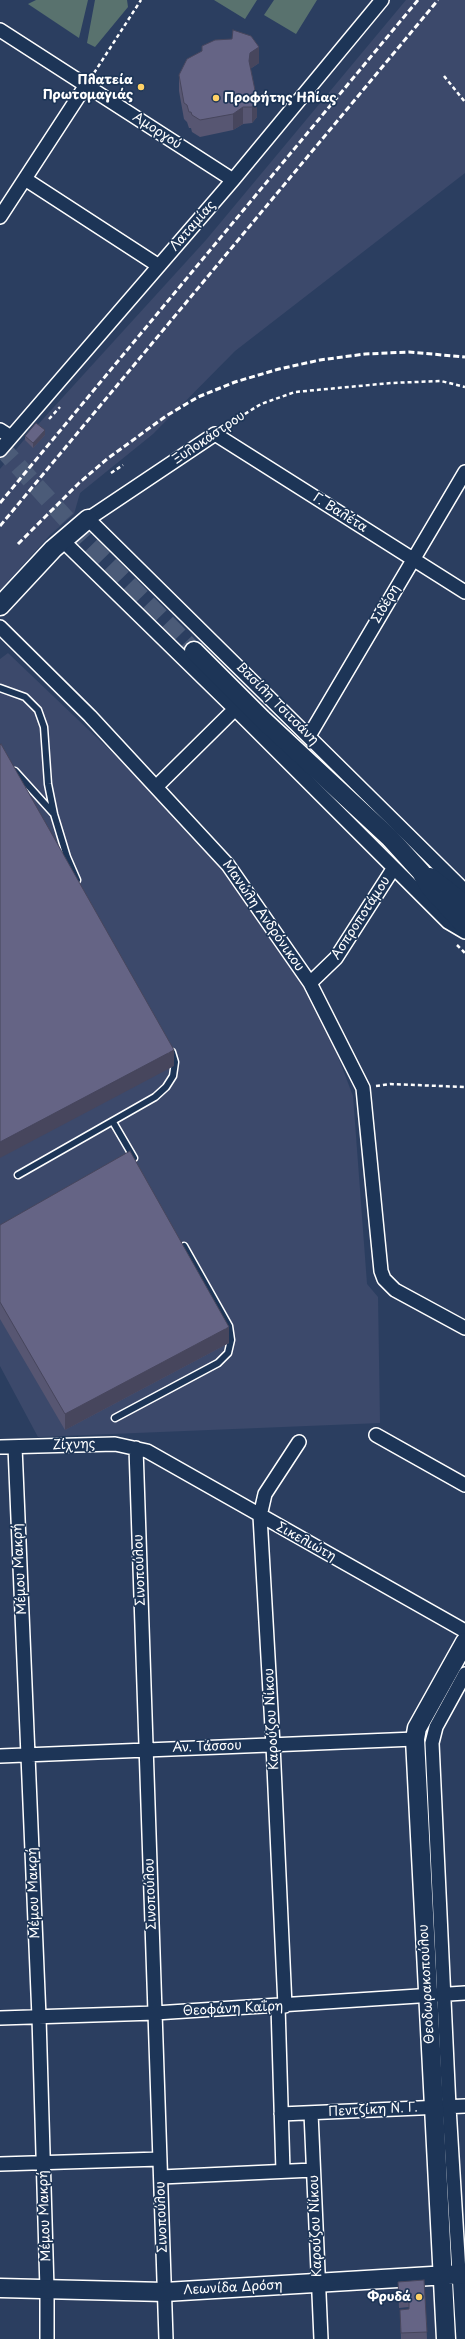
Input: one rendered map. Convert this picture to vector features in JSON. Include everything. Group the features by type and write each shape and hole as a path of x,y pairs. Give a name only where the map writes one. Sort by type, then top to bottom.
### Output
{"street":[{"name":"Λαταμίας","path":"0,450 233,180 382,0"},
{"name":"Αμοργού","path":"0,30 233,180"},
{"path":"0,217 86,85"},
{"path":"25,179 159,266"},
{"path":"0,430 11,437"},
{"name":"Ξυλοκάστρου","path":"0,606 62,540 88,519 215,434"},
{"name":"Γ. Βαλέτα","path":"215,434 465,592"},
{"name":"Σιδέρη","path":"309,736 465,472"},
{"name":"Βασίλη Τσιτσάνη","path":"88,519 465,891"},
{"path":"62,540 235,709 393,869 448,922 465,932"},
{"name":"Μανώλη Ανδρόνικου","path":"0,627 157,786 228,865 310,983 363,1088 381,1272 384,1279 395,1290 465,1328"},
{"path":"194,651 262,719 390,838 420,872 430,888 465,926"},
{"path":"157,786 235,709"},
{"name":"Ασπροποτάμου","path":"310,983 336,958 393,869"},
{"path":"420,872 437,882 465,904"},
{"path":"376,1435 465,1485"},
{"name":"Καρούζου Νίκου","path":"283,2171 281,2114 282,2006 273,1745 260,1516 266,1494 299,1442"},
{"name":"Ζίχνης","path":"0,1447 115,1444 142,1450"},
{"name":"Μέμου Μακρή","path":"15,1446 38,2017 47,2289 47,2339"},
{"name":"Σικελιώτη","path":"142,1450 465,1630"},
{"name":"Σινοπούλου","path":"142,1450 146,1749 166,2339"},
{"name":"Θεοδωρακοπούλου","path":"446,2339 443,2275 441,2107 436,1995 415,1739 417,1728 465,1642"},
{"path":"436,1995 432,1744 436,1727 465,1674"},
{"name":"Αν. Τάσσου","path":"0,1756 415,1739"},
{"name":"Θεοφάνη Καΐρη","path":"0,2018 155,2013 465,1993"},
{"name":"Πεντζίκη Ν. Γ.","path":"281,2114 465,2106"},
{"path":"441,2107 463,2274 463,2339"},
{"name":"Καρούζου Νίκου","path":"311,2113 321,2339"},
{"path":"0,2164 160,2159"},
{"path":"161,2177 313,2170"},
{"name":"Λεωνίδα Δρόση","path":"0,2288 165,2292 463,2274"}],"lane":[{"path":"0,688 25,697 38,710 44,727 48,784 54,814 66,857 79,884"},
{"path":"8,764 54,814"},
{"path":"18,1175 155,1098 166,1088 173,1076 175,1062 167,1042"},
{"path":"113,1122 136,1162"},
{"path":"115,1418 218,1363 228,1353 231,1340 229,1326 178,1237"}],"path":[{"path":"86,85 141,0"},
{"path":"444,76 465,102"},
{"name":"Ξυλοκάστρου","path":"215,434 261,404 295,392 391,383 441,381 465,387"},
{"path":"49,419 60,407"},
{"path":"112,473 123,465"},
{"path":"363,1088 390,1084 465,1087"}],"shaded area":[{"path":"406,0 465,0 465,173 235,351 153,434 80,493 74,514 50,535 0,590 0,469 23,441 206,240"},
{"path":"8,653 161,799 214,856 315,997 353,1096 367,1284 378,1297 380,1423 38,1437 0,1366 0,659"}],"green space":[{"path":"36,0 88,0 79,38 28,4"},
{"path":"95,0 127,0 128,7 95,47 87,43"},
{"path":"214,0 257,0 245,19"},
{"path":"274,0 317,0 296,34 264,15"}],"building":[{"name":"Προφήτης Ηλίας","path":"233,30 251,36 259,47 250,53 249,61 257,100 252,107 243,107 233,114 200,120 189,112 187,105 184,103 179,75 187,59 202,51 202,46 215,40 232,39"},
{"path":"36,423 45,430 33,443 25,436"},
{"path":"1,744 174,1050 0,1142 0,745"},
{"path":"130,1151 229,1327 65,1414 0,1302 0,1225"},
{"path":"424,2280 427,2332 401,2333 400,2310 409,2309 409,2298 399,2299 398,2282"}],"tunnel":[{"path":"0,446 87,542 194,651"}],"railway":[{"path":"0,503 418,0"},
{"path":"0,526 438,0"},
{"path":"18,544 79,483 107,459 166,416 198,397 235,382 279,369 320,360 365,354 409,352 465,357"}],"place":[{"name":"Πλατεία Πρωτομαγιάς","path":"141,87"},
{"name":"Προφήτης Ηλίας","path":"216,98"},
{"name":"Φρυδά","path":"419,2297"}]}
